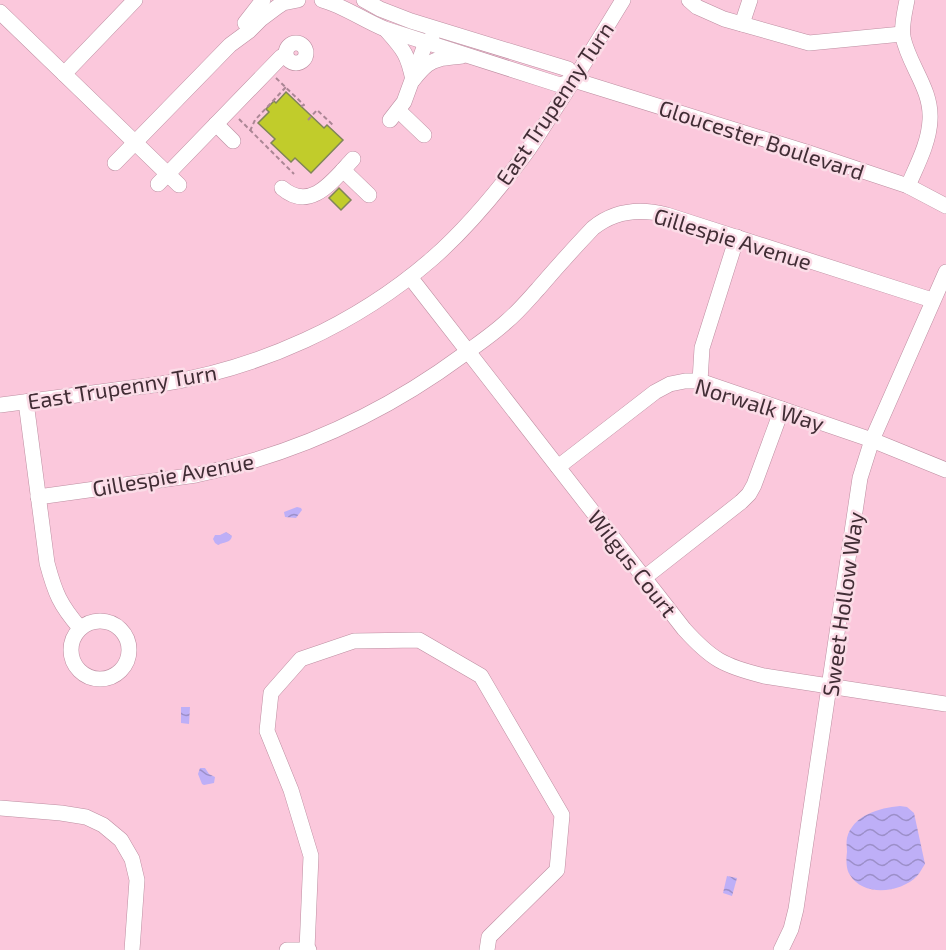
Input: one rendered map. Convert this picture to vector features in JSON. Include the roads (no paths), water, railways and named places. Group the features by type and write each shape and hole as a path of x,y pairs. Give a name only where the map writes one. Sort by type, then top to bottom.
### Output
{"street":[{"path":"64,74 135,0"},
{"path":"230,45 263,0"},
{"path":"115,164 230,45 283,3 298,0"},
{"name":"Gloucester Boulevard","path":"322,0 342,7 385,29 560,85 574,80 809,153 908,186 946,206"},
{"name":"Gloucester Boulevard","path":"364,0 394,15 568,69 574,80"},
{"name":"East Trupenny Turn","path":"0,405 185,380 250,362 298,344 379,299 410,277 450,242 476,215 524,156 623,0"},
{"path":"689,0 697,7 712,14 809,43 902,34"},
{"path":"742,24 750,0"},
{"path":"907,0 902,34 909,58 924,85 930,118 926,142 908,186"},
{"path":"0,12 135,142 162,179 179,185"},
{"path":"385,29 408,58 413,80"},
{"path":"424,135 394,115 404,102 426,42 434,36 457,43 472,40"},
{"path":"413,80 424,67 438,59 467,55"},
{"path":"162,179 281,57 286,57"},
{"path":"537,77 547,88 551,116"},
{"path":"216,124 233,141"},
{"path":"282,188 296,197 312,196 330,184 348,165 369,195"},
{"name":"Gillespie Avenue","path":"38,497 196,475 225,468 322,437 376,411 415,388 508,321 592,228 618,213 651,211 932,300"},
{"path":"700,381 702,348 737,237"},
{"name":"Sweet Hollow Way","path":"781,950 791,929 796,909 860,478 872,440 946,272"},
{"name":"Wilgus Court","path":"410,277 644,578 694,640 712,657 724,664 764,676 946,704"},
{"name":"Norwalk Way","path":"558,467 656,392 670,384 700,381 872,440 946,470"},
{"path":"26,402 47,563 62,606 80,628"},
{"path":"644,578 749,494 782,409"},
{"path":"287,950 308,950 311,856 291,790 267,731 271,693 301,659 354,641 419,640 481,676 562,815 557,870 489,937 487,950"},
{"path":"0,808 86,817 104,825 121,840 132,859 137,880 132,950"}],"water":[{"path":"297,507 302,510 296,518 285,517 284,512"},
{"path":"226,532 232,536 230,540 218,545 215,543 213,539 215,535"},
{"path":"181,707 190,707 189,724 181,723"},
{"path":"200,768 205,768 215,777 214,783 202,784 198,774"},
{"path":"900,806 907,807 914,813 925,864 917,876 902,886 882,890 864,887 856,882 848,870 847,838 850,830 868,814"},
{"path":"727,876 737,878 732,896 723,893"}]}
